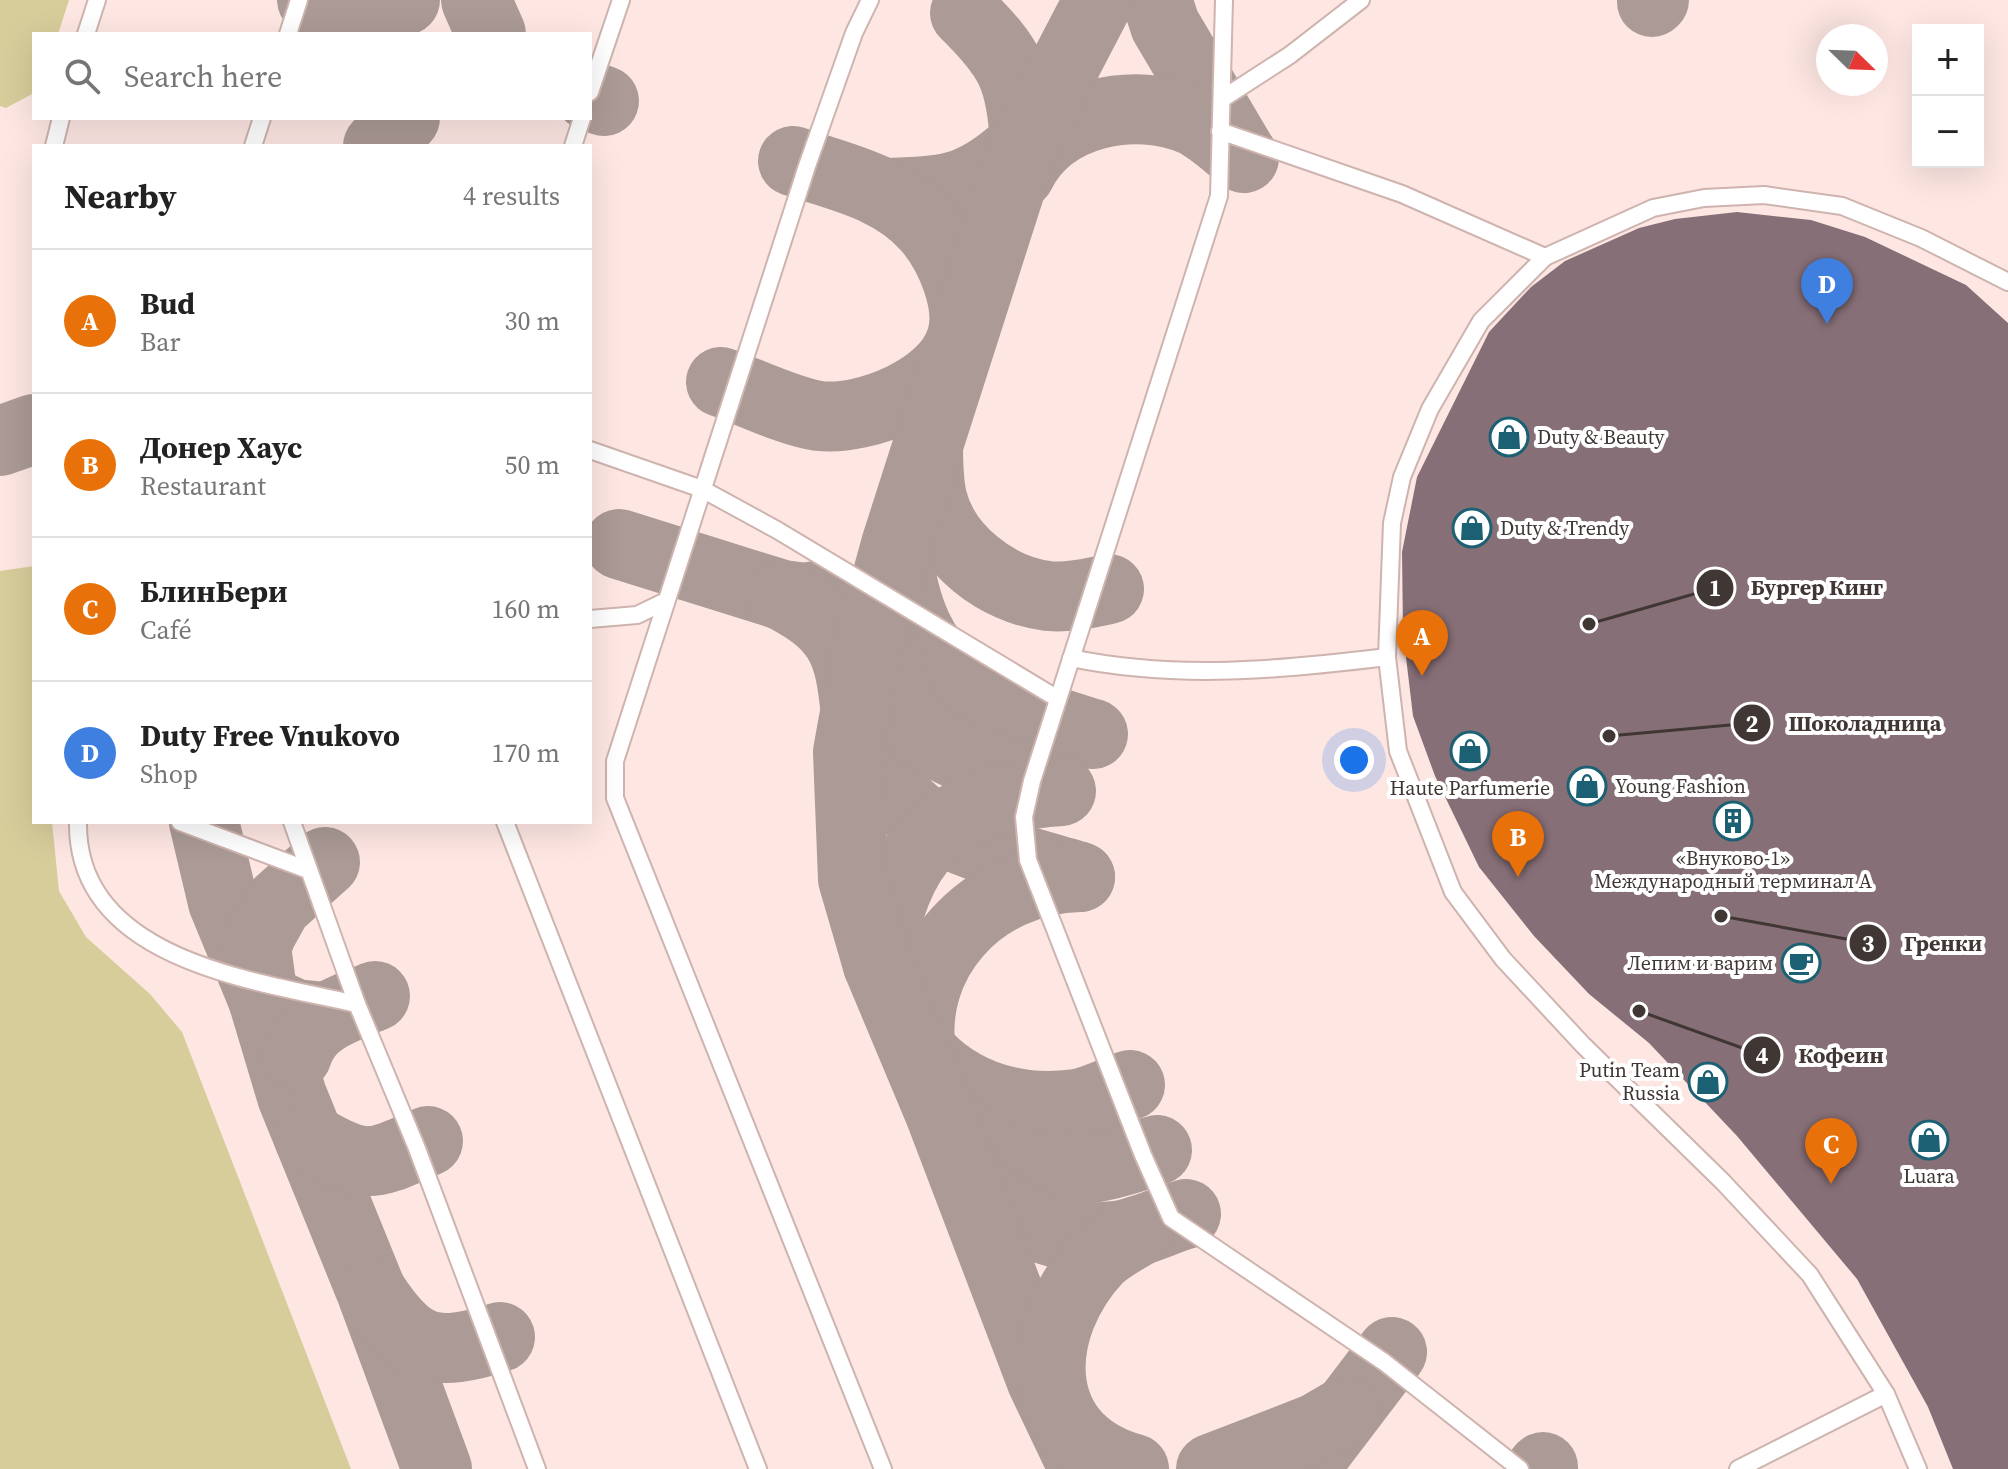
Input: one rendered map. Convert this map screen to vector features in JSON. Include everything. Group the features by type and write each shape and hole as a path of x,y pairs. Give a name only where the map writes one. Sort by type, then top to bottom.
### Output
{"lane":[{"path":"87,32 97,0"},
{"path":"289,32 299,0"},
{"path":"592,86 621,0"},
{"path":"870,0 819,130 666,601 615,761 615,798 883,1469"},
{"path":"1224,0 1219,196 1058,699 1024,817 1028,860 1143,1155 1171,1218 1384,1362 1520,1469"},
{"path":"1222,99 1290,55 1361,0"},
{"path":"54,144 60,120"},
{"path":"254,144 261,120"},
{"path":"574,144 581,120"},
{"path":"1220,131 1402,194 1545,257"},
{"path":"1918,1469 1886,1394 1810,1275 1723,1182 1583,1045 1503,959 1453,892 1398,751 1387,657 1392,523 1402,477 1430,409 1481,321 1545,257 1653,208 1704,198 1764,195 1842,206 1921,238 2008,282"},
{"path":"592,451 702,489 777,530 1058,699"},
{"path":"592,619 637,615 666,601"},
{"path":"1071,658 1122,668 1188,673 1387,657"},
{"path":"78,824 84,869 101,902 125,926 148,941 189,961 256,982 357,1004"},
{"path":"185,824 308,870"},
{"path":"293,824 357,1004 416,1146 537,1469"},
{"path":"506,824 758,1469"},
{"path":"1738,1469 1886,1394"}],"shaded area":[{"path":"0,0 69,0 59,32 32,32 32,94 6,108 0,106"},
{"path":"32,566 32,824 52,824 59,891 86,937 150,994 182,1032 351,1469 0,1469 0,571"}],"building":[{"name":"«Внуково-1» Международный терминал А","path":"1737,212 1811,220 1865,237 1966,285 2008,323 2008,1469 1953,1469 1928,1407 1857,1279 1737,1136 1649,1043 1589,994 1534,936 1479,867 1435,776 1413,716 1403,632 1402,552 1417,477 1489,332 1531,287 1565,261 1639,228 1675,219"}],"taxiway":[{"path":"312,0 358,9 382,7 405,0"},
{"path":"476,0 490,32"},
{"path":"1084,1469 1042,1381 940,1113 878,965 853,879 848,752 865,658 896,545 1025,142 1099,0"},
{"path":"1157,0 1165,25 1240,152"},
{"path":"887,193 930,191 962,184 991,169 1025,142 1020,101 1011,70 993,43 965,13"},
{"path":"592,97 604,101"},
{"path":"1020,174 1034,153 1052,136 1096,114 1121,110 1171,113 1194,121 1244,158"},
{"path":"380,144 403,120"},
{"path":"721,382 808,414 838,416 859,413 881,407 922,387 953,358 961,340 964,326 962,296 944,251 927,227 913,213 882,193 793,161"},
{"path":"0,441 32,430"},
{"path":"928,443 930,484 938,517 948,534 975,564 1010,585 1048,596 1072,596 1109,589"},
{"path":"619,544 782,595 805,598 827,594"},
{"path":"897,551 906,596 919,631 936,658 958,679 1016,709 1093,734"},
{"path":"782,595 815,615 837,639 849,666 858,721 868,751 875,766 904,803 931,825 971,844 1080,877"},
{"path":"878,620 899,700 916,727 957,754 1059,791"},
{"path":"878,965 897,890 912,861 931,837 955,819 985,805 1020,796 1061,791"},
{"path":"204,824 223,902 263,999 295,1014 325,1017"},
{"path":"325,862 277,905 262,932 256,947 263,999 292,1096 372,1293 437,1469"},
{"path":"922,1060 920,1024 925,990 939,959 958,932 983,909 1012,892 1045,881 1080,877"},
{"path":"297,1055 309,1032 318,1024 339,1011 375,996"},
{"path":"912,1038 927,1057 964,1085 1007,1101 1053,1106 1077,1104 1130,1085"},
{"path":"947,1119 998,1155 1046,1170 1071,1171 1098,1167 1157,1150"},
{"path":"309,1138 343,1156 368,1161 393,1156 428,1141"},
{"path":"962,1165 991,1199 1009,1212 1028,1223 1070,1235 1115,1236 1186,1214"},
{"path":"1134,1469 1099,1454 1074,1433 1058,1408 1051,1378 1052,1348 1061,1316 1076,1286 1098,1258 1139,1231"},
{"path":"373,1294 400,1328 412,1339 426,1345 458,1347 500,1337"},
{"path":"1319,1448 1392,1352"},
{"path":"1211,1469 1317,1428 1346,1411"}],"place":[{"name":"Duty Free Vnukovo","path":"1827,324"},
{"name":"Duty & Beauty","path":"1509,437"},
{"name":"Duty & Trendy","path":"1472,528"},
{"name":"Бургер Кинг","path":"1589,624"},
{"name":"Bud","path":"1422,676"},
{"name":"Шоколадница","path":"1609,736"},
{"name":"Haute Parfumerie","path":"1470,751"},
{"name":"Young Fashion","path":"1587,786"},
{"name":"«Внуково-1» Международный терминал А","path":"1733,821"},
{"name":"Донер Хаус","path":"1518,877"},
{"name":"Гренки","path":"1721,916"},
{"name":"Лепим и варим","path":"1801,963"},
{"name":"Кофеин","path":"1639,1011"},
{"name":"Putin Team Russia","path":"1708,1082"},
{"name":"Luara","path":"1929,1140"},
{"name":"БлинБери","path":"1831,1184"}]}
